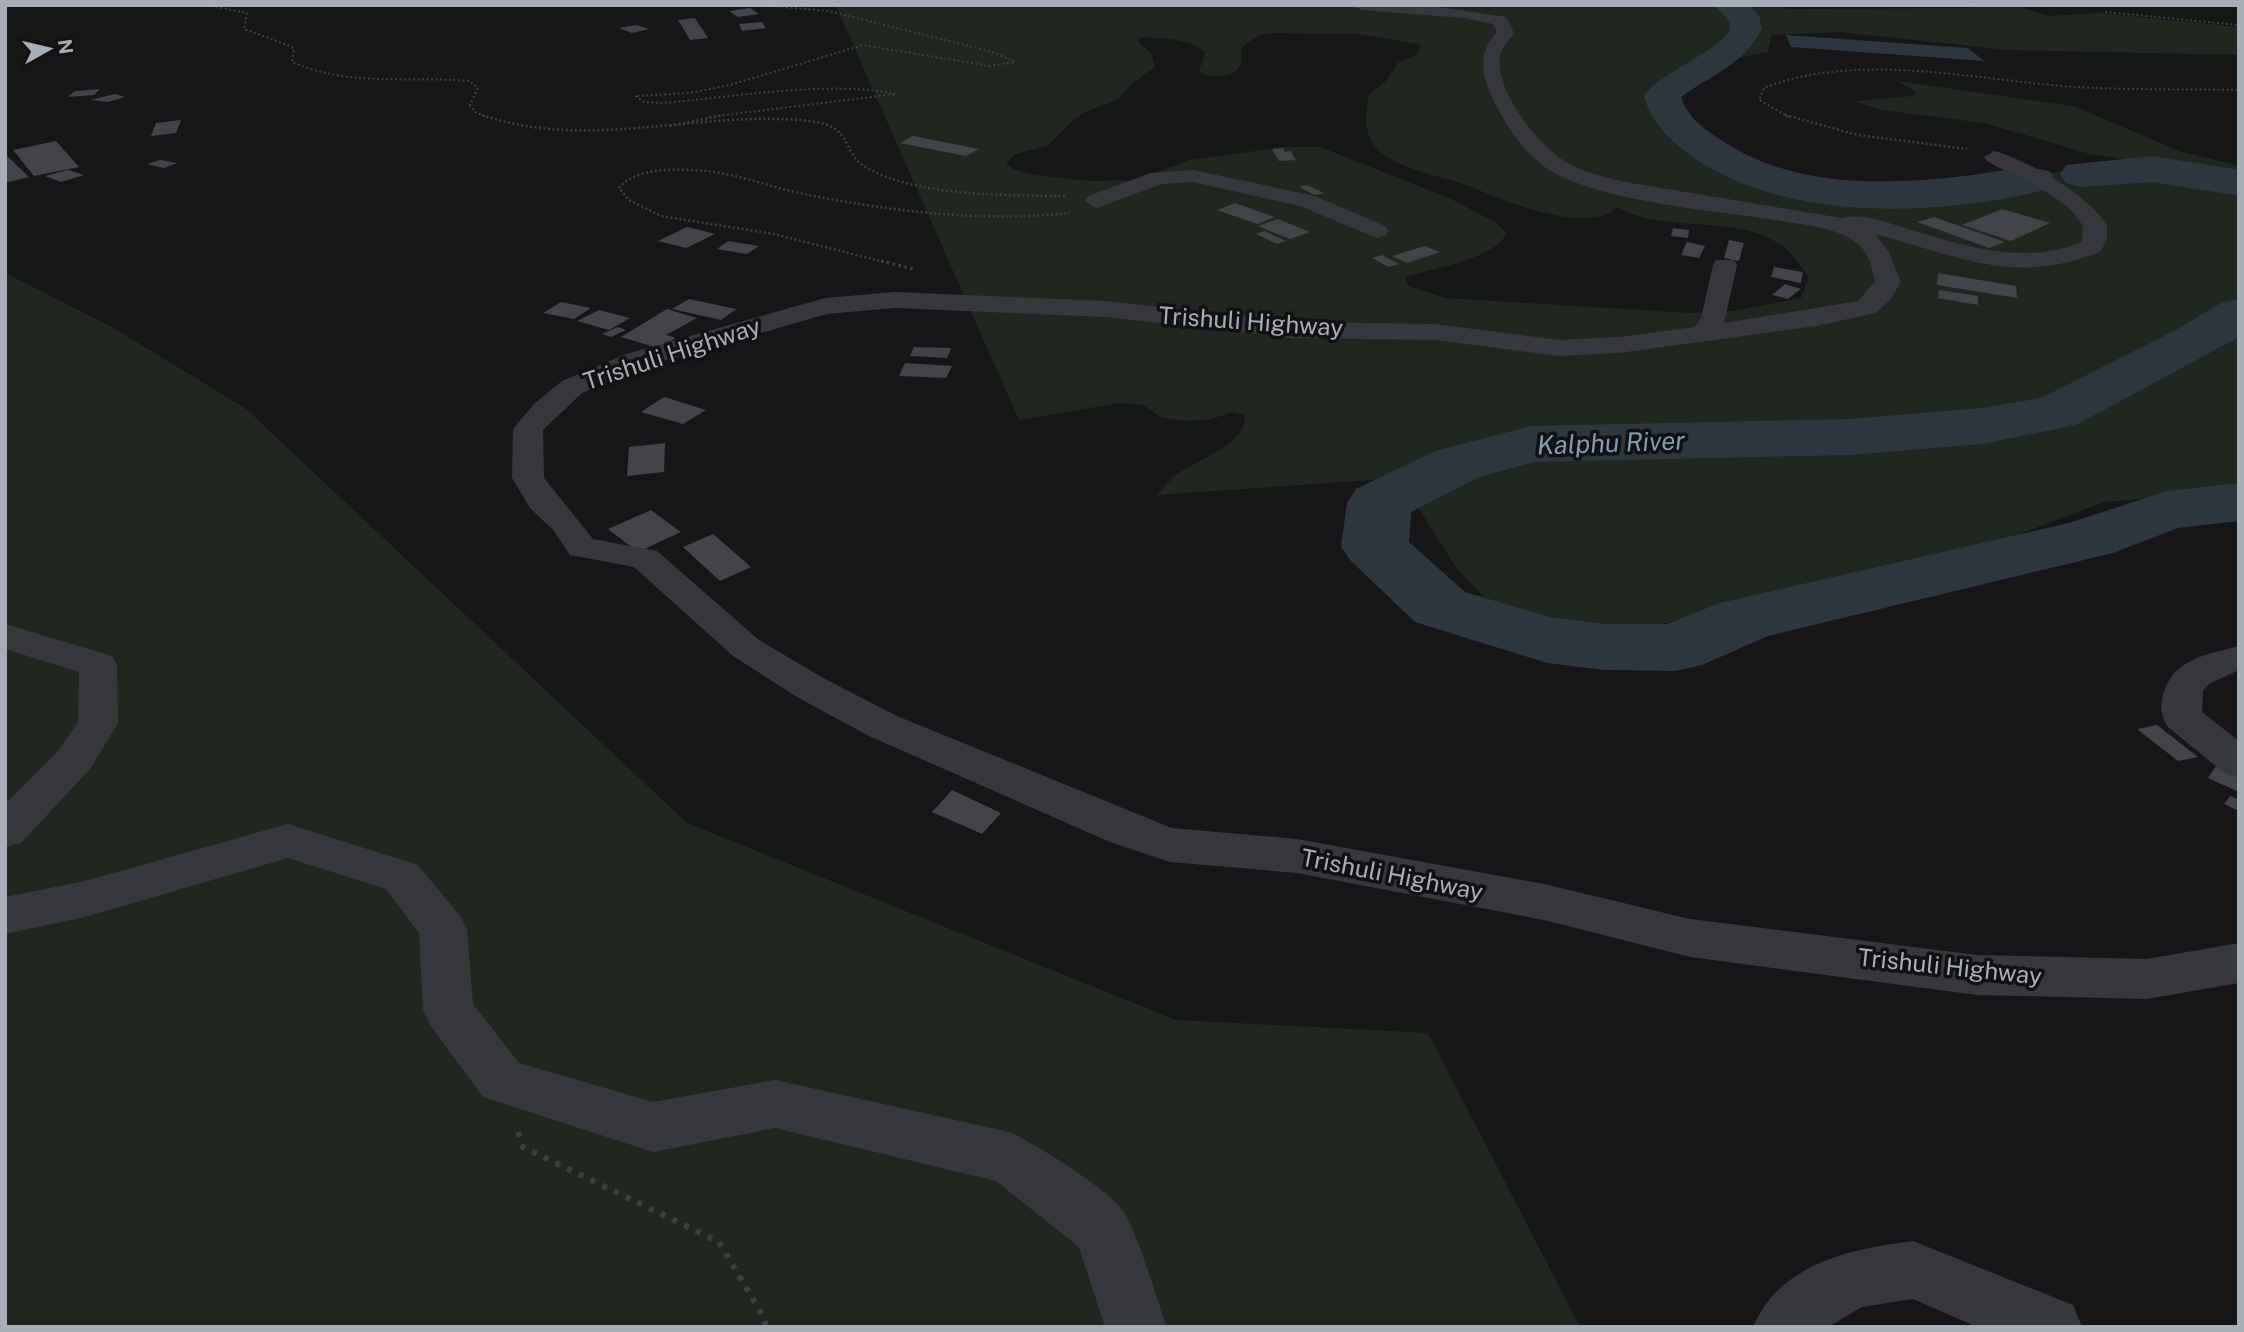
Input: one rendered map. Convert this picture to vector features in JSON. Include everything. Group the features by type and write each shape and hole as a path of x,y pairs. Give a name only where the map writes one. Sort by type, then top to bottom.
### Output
{"street":[{"name":"Trishuli Highway","path":"1361,5 1464,13 1503,23 1506,33 1497,41 1489,69 1505,106 1535,147 1570,172 1613,186 1837,224 1861,234 1876,247 1884,265 1888,282 1881,295 1867,307 1816,318 1619,345 1559,348 1435,332 1291,330 1032,304 895,300 825,306 636,360 572,387 544,410 528,429 528,478 542,502 566,524 582,548 645,558 694,605 772,665 883,726 1126,830 1171,845 1297,856 1544,902 1690,938 1894,961 1977,975 2147,979 2239,963"},
{"path":"1837,224 1863,224 1998,259 2056,260 2078,254 2093,246 2097,234 2093,221 2052,190 1994,158"},
{"path":"1096,201 1159,178 1193,176 1307,201 1377,231"},
{"path":"1703,334 1714,318 1726,265"},
{"path":"5,636 98,665 98,723 75,759 5,831"},
{"path":"2239,658 2206,666 2188,680 2180,698 2182,717 2239,763"},
{"path":"5,916 85,899 288,841 402,877 443,929 447,1010 502,1081 653,1126 775,1104 1009,1158 1102,1229 1136,1327"},
{"path":"1784,1327 1811,1301 1855,1278 1913,1270 2051,1327"}],"path":[{"path":"207,5 247,13 244,29 290,46 294,49 292,62 310,69 354,78 469,81 478,88 470,105 474,112 538,130 562,133 667,129 677,123 699,118 896,94 873,90 807,91 665,103 634,98 690,93 730,85 855,46 891,47 989,66 1015,62 993,52 829,11 760,5"},
{"path":"2105,12 2239,25"},
{"path":"1994,158 1969,149 1814,126 1780,115 1759,100 1765,88 1794,76 1850,70 1906,72 2076,87 2239,90"},
{"path":"636,130 769,119 824,123 845,134 851,149 863,165 888,174 966,191 1083,197 1096,201"},
{"path":"924,271 774,234 662,216 629,200 618,188 625,179 636,175 702,171 729,174 794,192 942,212 1049,216 1087,209 1096,201"},
{"path":"502,1081 523,1147 719,1242 764,1318 766,1327"}],"shaded area":[{"path":"1764,5 1791,9 1965,8 2014,5 2048,16 2100,13 2239,27 2239,55 2009,50 1839,32 1772,35 1768,52 1733,59 1700,73 1684,90 1680,103 1683,115 1691,125 1728,155 1768,176 1799,182 1838,185 1918,184 2106,167 2166,165 2090,154 1984,123 1881,110 1854,101 1913,96 1916,92 1898,81 2073,106 2179,151 2239,166 2239,491 2104,502 1983,548 1627,632 1558,630 1493,606 1457,569 1416,504 1443,475 1156,495 1176,475 1219,450 1238,435 1245,415 1233,412 1208,420 1183,421 1161,417 1143,405 1119,403 1019,420 836,6","holes":["1357,34 1419,44 1420,48 1415,56 1399,62 1385,82 1369,94 1367,130 1372,142 1390,159 1418,171 1546,213 1587,218 1604,215 1617,207 1637,216 1658,220 1746,230 1766,237 1788,251 1809,277 1801,298 1734,311 1688,313 1446,298 1408,286 1405,277 1476,256 1500,242 1507,233 1495,222 1449,198 1320,147 1284,147 1190,160 1136,180 1090,181 1034,175 1013,169 1006,163 1015,154 1047,146 1085,112 1117,100 1134,82 1155,67 1151,53 1139,43 1140,37 1192,44 1205,53 1199,71 1222,76 1238,69 1242,47 1259,35"]},
{"path":"1786,35 1968,48 1984,61 1791,47"},
{"path":"5,273 110,326 245,408 687,823 1176,1020 1428,1033 1580,1327 5,1327"}],"building":[{"path":"750,8 759,14 738,17 729,11"},
{"path":"695,18 708,38 690,40 678,20"},
{"path":"762,22 766,28 742,31 739,24"},
{"path":"636,25 649,29 632,33 619,28"},
{"path":"100,89 94,95 68,97 75,91"},
{"path":"115,94 125,97 108,102 90,100"},
{"path":"181,120 176,133 151,136 156,123"},
{"path":"913,136 979,149 966,156 900,143"},
{"path":"56,141 79,167 34,176 13,150"},
{"path":"1283,148 1285,152 1291,151 1296,160 1279,161 1272,149"},
{"path":"5,154 29,177 5,183"},
{"path":"160,160 177,163 164,168 147,164"},
{"path":"68,170 84,175 61,182 45,176"},
{"path":"1307,185 1324,193 1315,195 1299,187"},
{"path":"1235,203 1275,217 1257,224 1217,210"},
{"path":"2002,209 2050,223 2011,241 1962,225"},
{"path":"1934,217 2005,242 1989,248 1917,222"},
{"path":"1278,219 1310,232 1290,239 1258,226"},
{"path":"687,227 715,234 686,248 658,241"},
{"path":"1673,228 1689,230 1688,238 1671,236"},
{"path":"1264,231 1286,241 1277,244 1256,234"},
{"path":"1729,240 1744,243 1739,261 1724,258"},
{"path":"728,241 759,246 747,254 717,249"},
{"path":"1687,242 1705,246 1699,258 1681,255"},
{"path":"1425,246 1440,252 1407,263 1392,256"},
{"path":"1382,255 1399,264 1389,267 1372,258"},
{"path":"1774,267 1803,272 1801,283 1771,277"},
{"path":"1938,273 2016,286 2017,298 1937,285"},
{"path":"1785,284 1801,289 1788,299 1772,295"},
{"path":"1939,290 1978,296 1978,305 1938,298"},
{"path":"689,299 736,309 721,320 672,309"},
{"path":"561,302 591,308 574,319 543,313"},
{"path":"667,309 697,318 666,335 676,338 658,348 621,337"},
{"path":"599,310 630,318 609,330 577,321"},
{"path":"618,327 626,330 611,337 602,334"},
{"path":"914,347 951,348 947,358 910,356"},
{"path":"905,363 952,366 946,378 899,376"},
{"path":"664,397 706,410 683,424 641,412"},
{"path":"665,443 664,472 627,476 629,447"},
{"path":"651,510 681,532 638,552 608,529"},
{"path":"713,534 751,567 720,581 683,547"},
{"path":"2157,725 2198,757 2178,761 2137,729"},
{"path":"2216,766 2239,777 2239,792 2208,778"},
{"path":"952,790 1001,813 982,834 932,812"},
{"path":"2230,796 2239,800 2239,811 2224,804"}],"waterway":[{"name":"Kalphu River","path":"1730,5 1744,16 1746,28 1740,40 1728,52 1669,88 1662,96 1671,116 1686,133 1733,165 1773,181 1816,190 1860,194 1949,191 2034,180"},
{"name":"Kalphu River","path":"2081,174 2153,169 2239,183"},
{"name":"Kalphu River","path":"2239,314 2195,341 2057,412 1982,426 1850,437 1532,444 1457,464 1379,503 1375,547 1440,607 1475,619 1547,640 1605,647 1676,648 1745,619 2089,539 2167,510 2239,502"}]}
